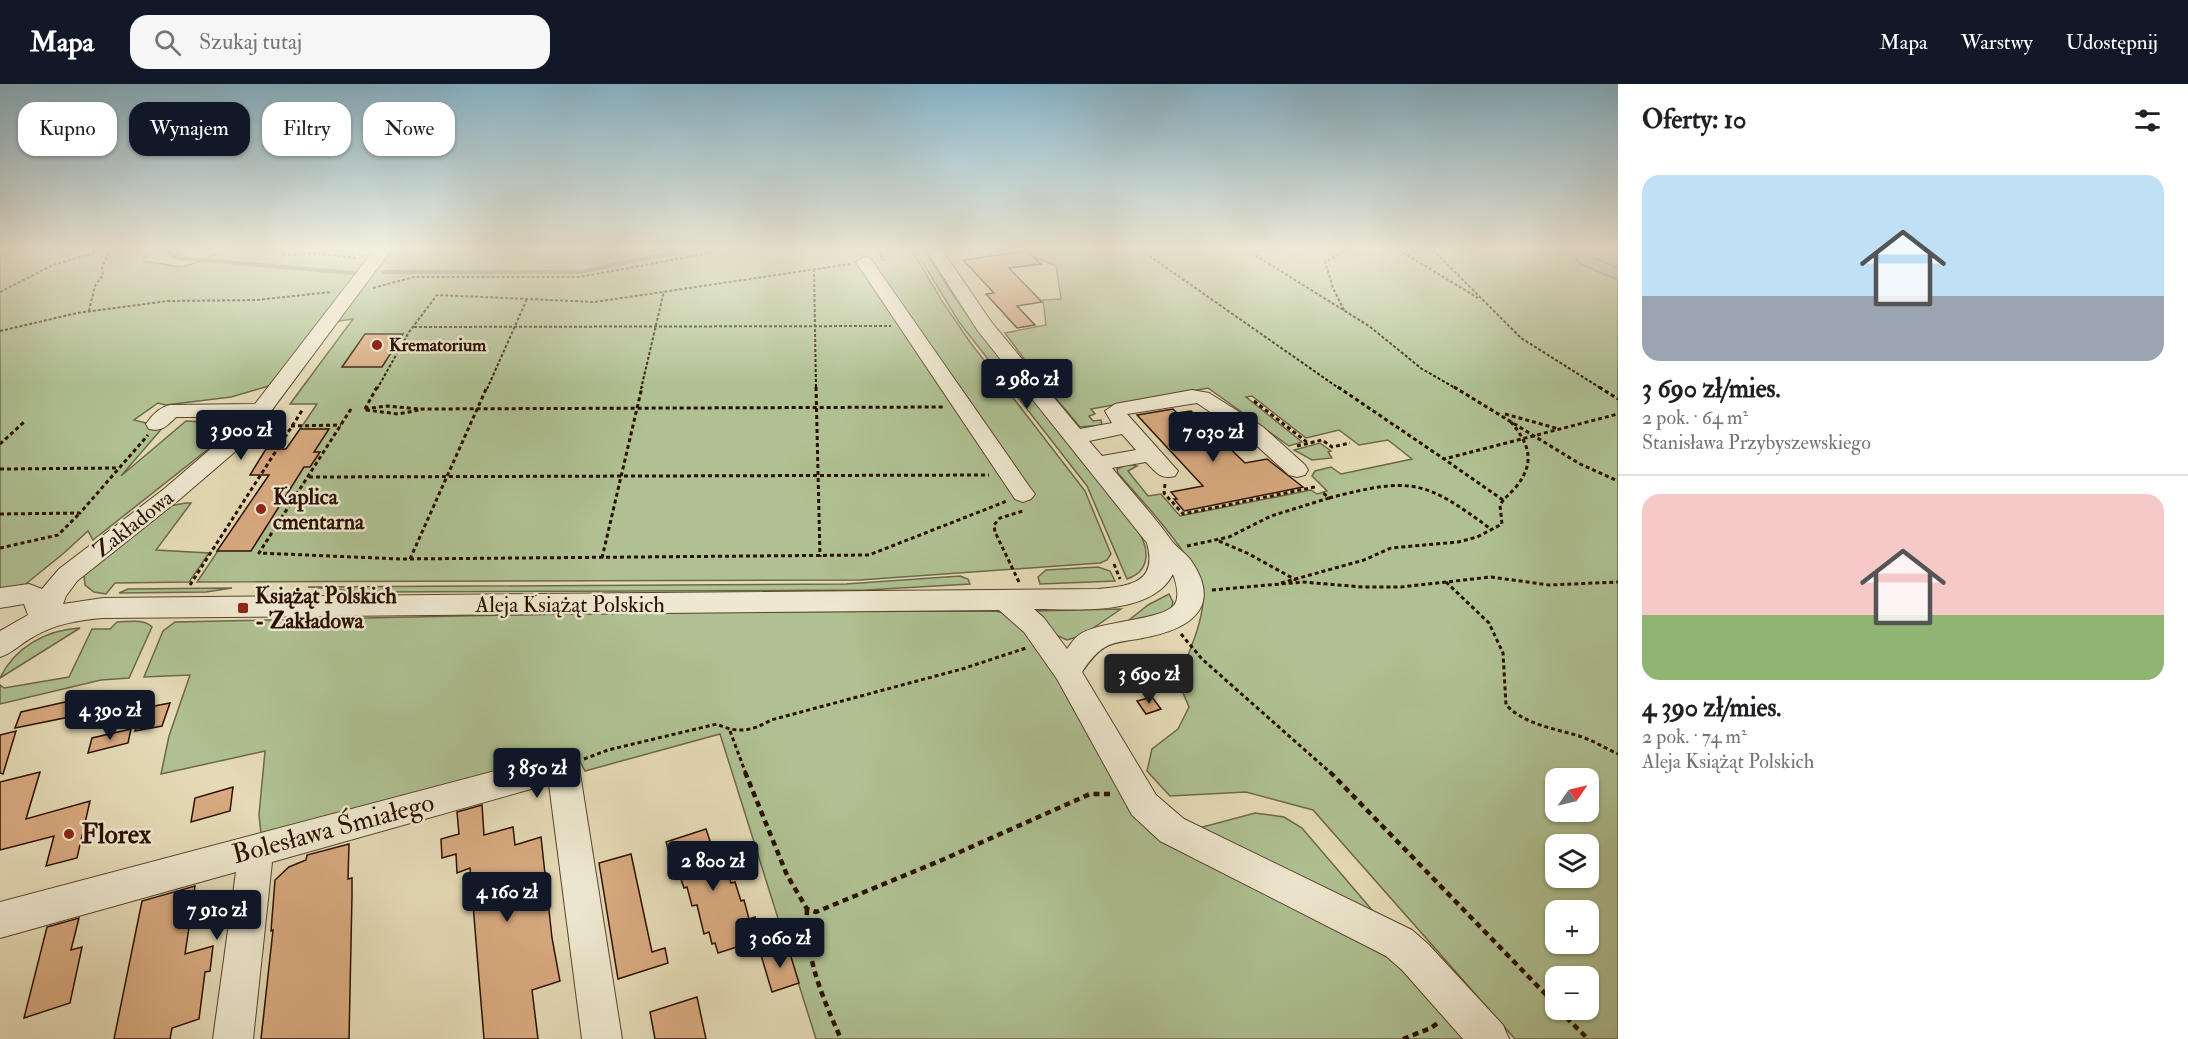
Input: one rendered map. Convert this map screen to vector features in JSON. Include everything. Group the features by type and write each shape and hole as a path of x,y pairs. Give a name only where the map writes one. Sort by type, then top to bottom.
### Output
{"street":[{"name":"Zakładowa","path":"43,620 54,592 68,575 181,486 243,433 349,295"},
{"path":"886,295 1023,494"},
{"path":"964,295 985,327 1154,534 1161,547 1165,562 1161,574 1154,582 1140,590 1136,604 1129,612 1091,641 1067,670"},
{"path":"1167,471 1116,414 1119,410 1196,396 1212,402 1255,432 1297,470"},
{"path":"157,424 170,411 261,410"},
{"path":"1074,436 1127,427"},
{"path":"1097,464 1152,454"},
{"path":"1091,641 1143,627 1164,624 1177,619 1188,607 1191,591 1185,571 1174,557 1161,547"},
{"name":"Aleja Książąt Polskich","path":"43,620 71,611 103,608 1007,601 1098,599 1140,590"},
{"path":"0,598 29,594 35,597 43,620 16,634 0,646"},
{"path":"1007,601 1034,625 1067,670 1136,794 1158,820 1191,841 1399,943 1415,957 1489,1039"},
{"path":"562,767 602,1039"},
{"name":"Bolesława Śmiałego","path":"0,920 562,767"},
{"path":"233,1039 256,849"}],"path":[{"path":"89,311 93,295"},
{"path":"365,410 414,327 436,296 595,302 641,295"},
{"path":"602,558 662,295"},
{"path":"814,295 820,557"},
{"path":"1210,295 1387,422 1503,500"},
{"path":"1317,295 1382,334 1422,369 1495,410 1580,464 1618,481"},
{"path":"1336,295 1345,312"},
{"path":"1473,295 1482,300"},
{"path":"1477,295 1533,346 1618,399"},
{"path":"410,559 527,299"},
{"path":"414,327 907,326"},
{"path":"1254,401 1308,443"},
{"path":"365,410 387,405 420,409 963,407"},
{"path":"190,585 303,409"},
{"path":"351,409 259,553 410,559 869,555 953,524 1023,494"},
{"path":"365,410 398,414 420,409"},
{"path":"1495,410 1541,425 1563,429"},
{"path":"1444,459 1618,414"},
{"path":"1265,587 1364,560 1390,549 1458,542 1502,524 1503,518 1498,506 1506,495 1514,490 1526,470 1529,449 1506,417"},
{"path":"0,444 24,422"},
{"path":"0,548 58,535 157,424"},
{"path":"291,426 342,424"},
{"path":"1277,451 1322,440 1332,447 1350,443"},
{"path":"0,469 118,468"},
{"path":"1167,471 1164,494 1183,514 1316,487"},
{"path":"309,477 1009,475"},
{"path":"1161,547 1186,546 1217,540 1239,533 1271,516 1329,498 1387,485 1416,486 1447,499 1492,530"},
{"path":"1322,492 1329,498"},
{"path":"0,514 80,513"},
{"path":"1217,540 1256,556 1303,582"},
{"path":"1191,591 1265,587 1303,582 1362,587 1491,577 1550,585 1618,582"},
{"path":"1446,582 1489,623 1503,652 1506,705 1514,713 1535,724 1582,737 1618,754"},
{"path":"1164,624 1180,633 1202,659 1323,765 1545,994"},
{"path":"562,767 608,750 717,724 730,731 759,727 771,720 962,669 1045,641"},
{"path":"730,731 765,826 787,875 807,909 806,930 816,982 841,1039"},
{"path":"807,909 816,912 942,860 1090,794 1136,794"},
{"path":"1403,1039 1431,1028 1459,1005"},
{"path":"1569,1020 1588,1039"}],"shaded area":[{"path":"0,295 343,295 272,385 231,397 166,405 158,403 134,420 165,425 121,476 186,421 240,424 93,540 88,531 17,591 0,593"},
{"path":"354,295 938,295 970,342 1085,491 1111,554 1107,560 1100,563 860,580 197,582 317,404 290,404 353,319 333,322"},
{"path":"942,295 953,295 974,325 1141,536 1146,549 1145,562 1134,576 1127,579 1087,486 959,322"},
{"path":"1060,295 1618,295 1618,1039 1515,1039 1313,810 1246,792 1170,796 1147,771 1152,749 1178,729 1189,707 1178,681 1197,632 1203,602 1201,587 1183,552 1117,469 1128,464 1137,466 1128,471 1148,496 1161,494 1180,516 1311,490 1317,494 1327,491 1312,476 1315,471 1331,467 1341,474 1412,459 1388,440 1359,445 1339,430 1306,438 1252,396 1246,397 1302,442 1289,446 1208,388 1091,409 1095,414 1089,416 1093,421 1101,420 1102,425 1080,427 1036,375 1005,333 1046,325 1043,300 1061,299"},
{"path":"1320,443 1331,451 1328,452 1332,458 1312,460 1294,450"},
{"path":"191,503 156,550 209,553 189,582 115,583 106,594 94,592 85,585 84,574 169,506"},
{"path":"1098,567 1110,571 1115,581 1040,584 1038,577 1046,570"},
{"path":"960,576 968,579 970,584 866,590 369,592 308,587 846,584"},
{"path":"232,588 206,592 119,593 128,589"},
{"path":"1169,594 1173,602 1170,613 1124,624 1148,605"},
{"path":"1121,609 1083,635 1067,640 1056,635 1032,611"},
{"path":"995,611 1010,614 1028,628 1135,809 1401,965 1472,1039 816,1039 720,734 585,771 576,754 261,834 259,815 265,751 161,774 169,736 190,675 144,677 163,631 175,622 655,612"},
{"path":"140,621 152,627 129,678 101,680 0,704 0,685 4,688 69,677 92,629 110,629 117,622"},
{"path":"80,628 0,678 14,657 33,642 55,632"},
{"path":"1255,813 1284,817 1302,828 1378,917 1188,831"}],"building":[{"path":"987,295 1035,295 1042,302 1017,306 1035,325 1017,328"},
{"name":"Krematorium","path":"365,334 403,334 382,367 342,367"},
{"path":"1173,409 1177,413 1191,411 1245,463 1267,459 1303,487 1184,511 1171,492 1203,486 1137,415"},
{"name":"Kaplica cmentarna","path":"300,429 329,429 314,452 320,452 310,467 304,467 251,551 217,551 269,475 250,475 266,449 286,449"},
{"path":"1152,697 1161,709 1146,714 1137,701"},
{"path":"74,700 69,717 15,728 21,712"},
{"path":"170,703 162,726 135,731 144,708"},
{"path":"131,729 128,743 88,753 92,738"},
{"path":"16,731 3,774 0,773 0,735"},
{"path":"40,772 26,819 90,801 77,858 46,866 54,836 0,850 0,782"},
{"path":"233,787 230,811 191,822 195,798"},
{"path":"482,805 484,835 513,827 515,845 541,837 552,938 560,981 532,990 538,1039 484,1039 470,868 457,873 456,854 442,858 441,839 459,834 457,812"},
{"path":"706,829 722,866 725,865 731,883 735,882 741,901 744,900 749,919 755,917 762,939 718,953 715,943 712,944 709,932 704,934 697,905 692,906 687,887 684,888 677,868 674,869 666,842"},
{"path":"349,844 348,879 352,878 352,896 349,1039 261,1039 273,930 271,931 275,880 289,867 306,860 307,855"},
{"path":"631,854 652,952 665,948 668,963 618,979 599,863"},
{"path":"195,886 193,900 218,893 215,914 190,921 185,954 213,946 210,971 205,972 199,1019 172,1028 170,1039 114,1039 142,901"},
{"path":"79,918 71,950 82,947 70,1003 24,1018 47,927"},
{"path":"788,947 799,983 772,992 761,955"},
{"path":"697,997 706,1039 655,1039 650,1012"}],"place":[{"name":"Krematorium","path":"377,345"},
{"name":"Kaplica cmentarna","path":"261,509"},
{"name":"Książąt Polskich - Zakładowa","path":"243,608"},
{"name":"Florex","path":"69,834"}]}
